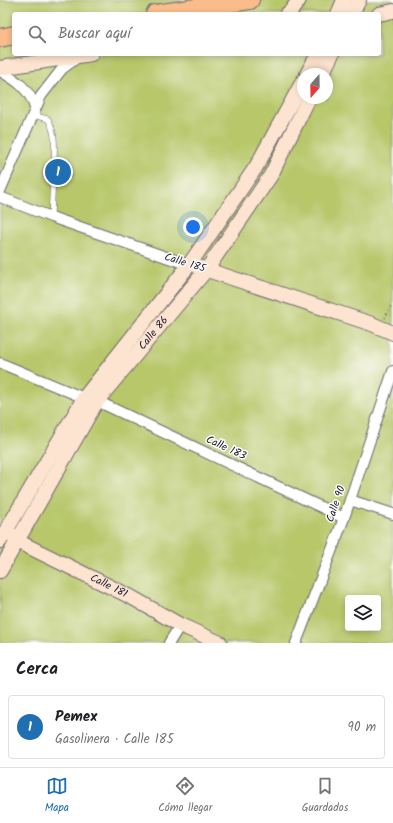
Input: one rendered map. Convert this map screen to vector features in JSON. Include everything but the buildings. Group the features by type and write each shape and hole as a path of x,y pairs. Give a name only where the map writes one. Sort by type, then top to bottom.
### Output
{"highway":[{"path":"168,12 248,0"},
{"path":"0,38 12,35"}],"main road":[{"path":"290,12 299,0"},
{"path":"339,12 344,0"},
{"path":"353,12 359,0"},
{"path":"381,14 393,11"},
{"path":"0,68 79,56"},
{"path":"310,68 316,56"},
{"path":"325,68 331,56"},
{"name":"Calle 86","path":"2,532 91,399 189,265 256,167 297,92"},
{"name":"Calle 86","path":"0,571 91,399 207,269 270,174 306,104"},
{"name":"Calle 185","path":"189,265 207,269 372,324 392,327"},
{"name":"Calle 181","path":"2,532 17,541 131,597 180,625 220,643"}],"street":[{"path":"0,191 41,96 62,70 84,56"},
{"path":"0,71 22,85 33,99 34,111"},
{"name":"Calle 185","path":"0,197 51,217 189,265"},
{"name":"Calle 183","path":"0,364 91,399 344,518"},
{"name":"Calle 90","path":"296,643 344,518 393,371"},
{"path":"350,500 393,514"},
{"path":"169,643 180,625"}],"lane":[{"path":"34,111 48,119 52,127 54,137 54,167"},
{"path":"51,217 53,178"}],"green space":[{"path":"0,0 393,0 393,643 0,643"}],"place":[{"name":"Pemex","path":"58,172"}]}
